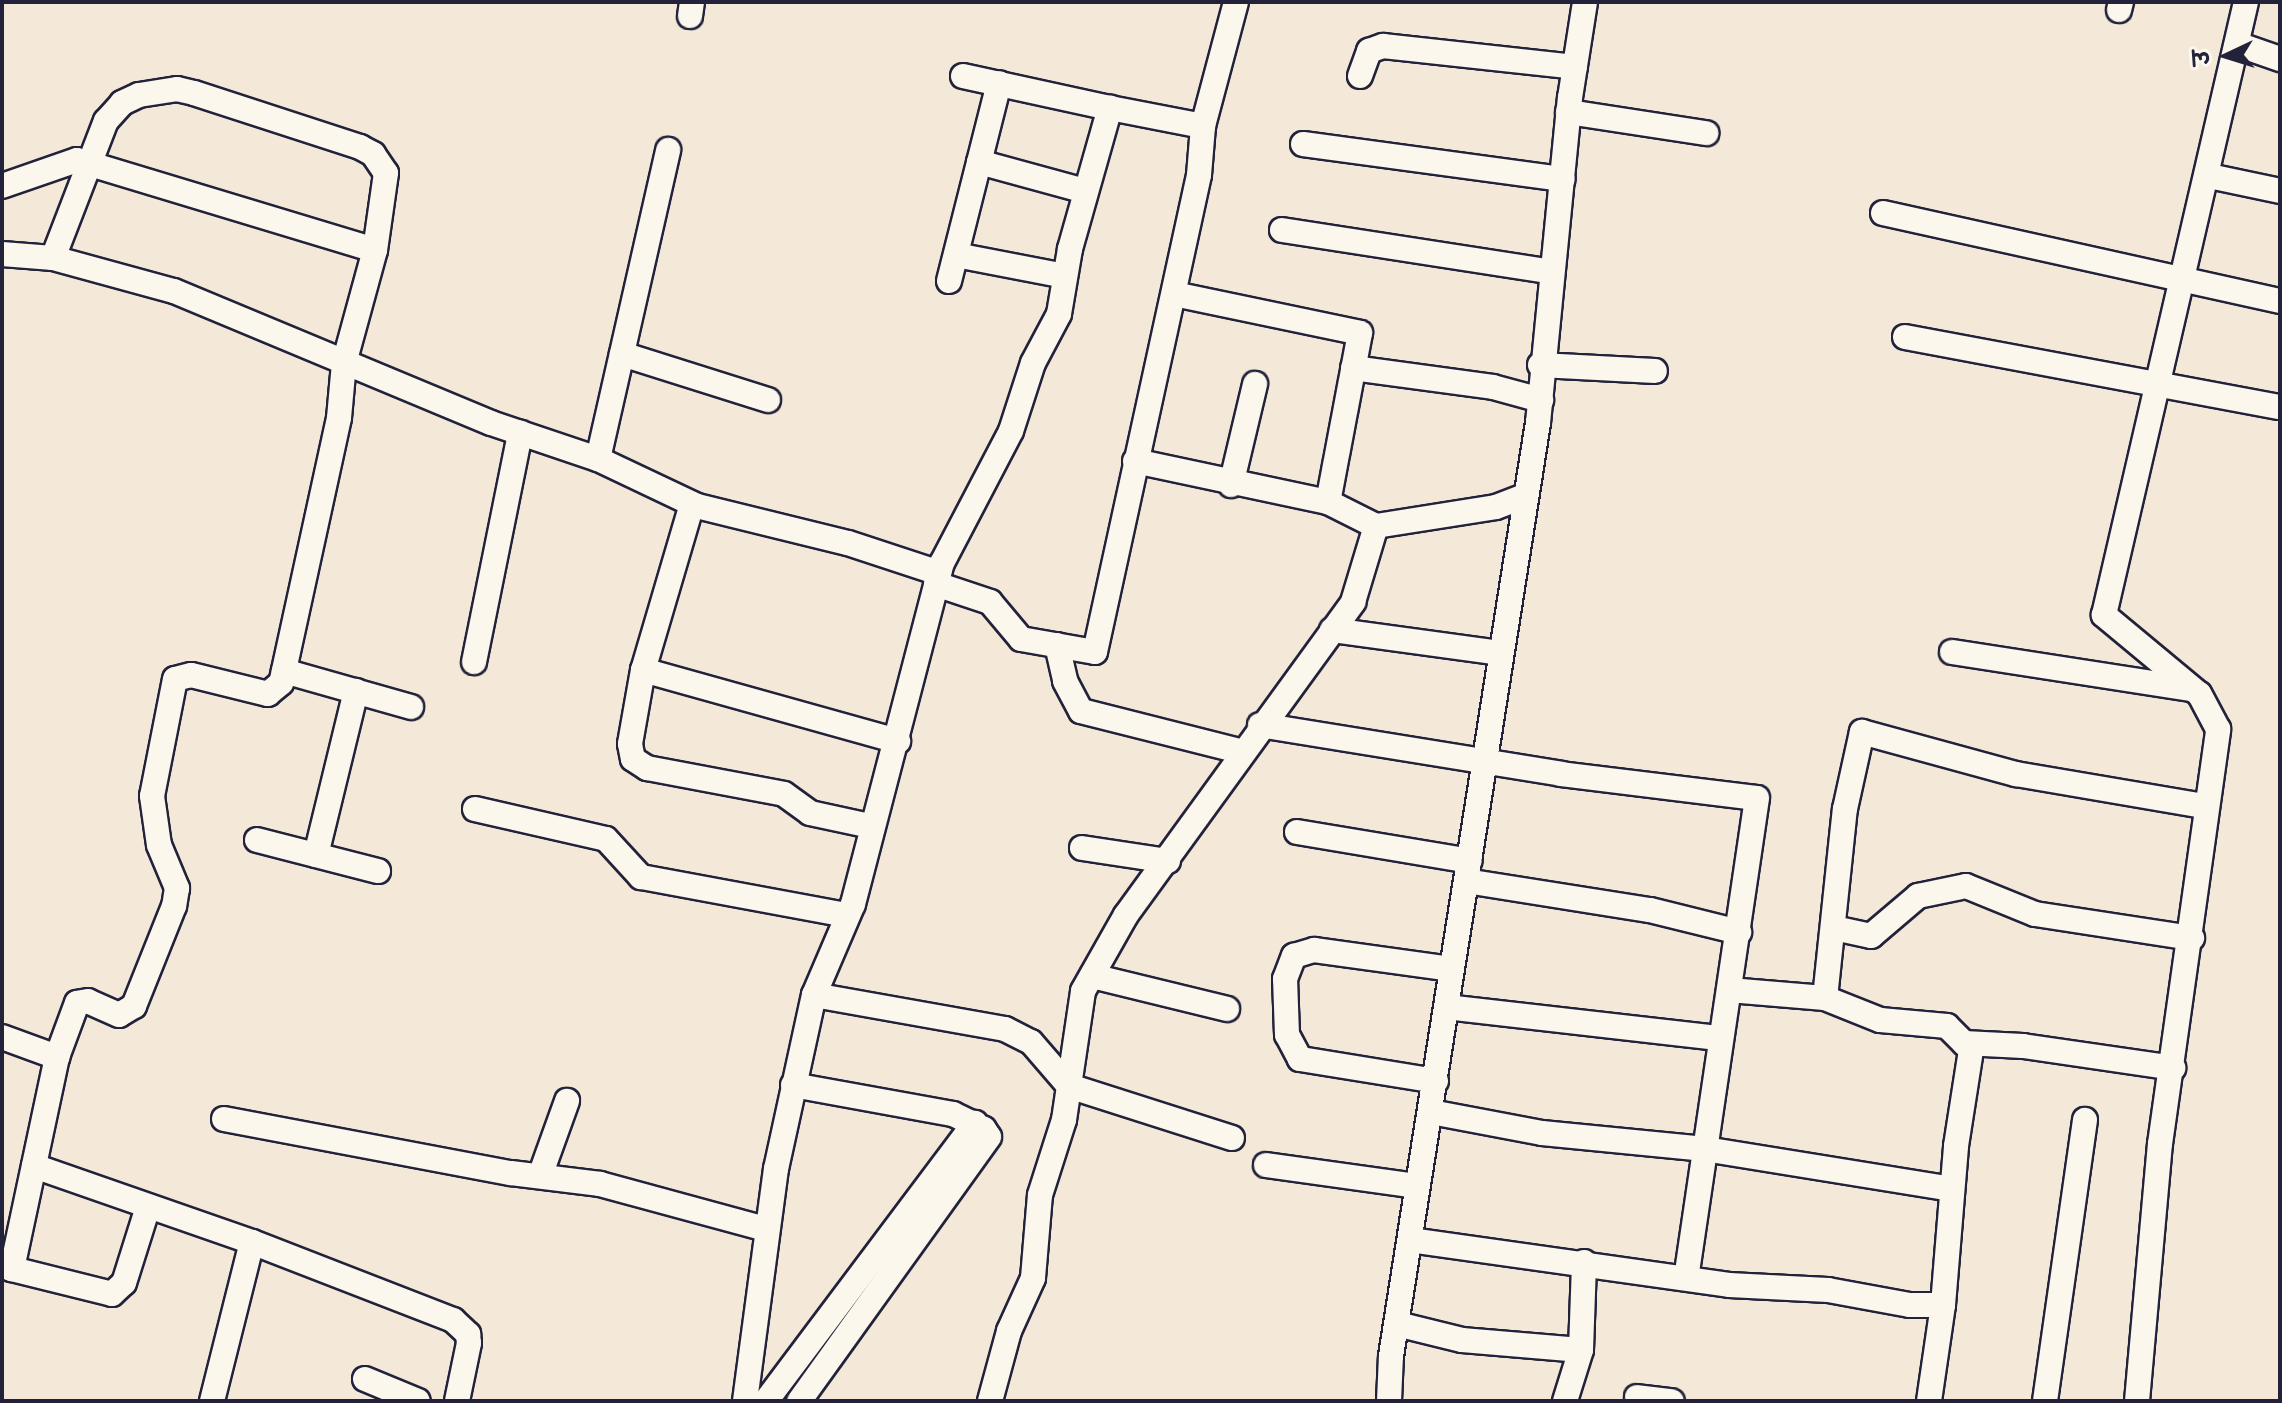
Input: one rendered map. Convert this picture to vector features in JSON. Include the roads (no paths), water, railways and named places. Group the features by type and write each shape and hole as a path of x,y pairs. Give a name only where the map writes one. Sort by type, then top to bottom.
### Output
{"street":[{"path":"2,254 53,258 174,291 520,433 598,459 692,504 848,543 938,578 990,602 1021,639 1095,652 1199,175 1203,126 1236,2"},
{"path":"2137,1401 2160,1144 2192,938 2204,806 2218,729 2193,690 2104,615 2209,176 2246,2"},
{"path":"1389,1401 1417,1186 1436,1081 1541,400 1540,365 1581,3"},
{"path":"2237,44 2280,59"},
{"path":"1360,76 1369,51 1383,46 1575,67"},
{"path":"963,76 1203,126"},
{"path":"949,281 999,83"},
{"path":"53,258 106,121 122,103 162,90 194,93 373,154 386,173 387,188 375,250 344,363 339,418 278,689 268,694 191,675 175,679 152,796 159,845 177,888 174,906 134,1006 119,1015 88,1001 77,1003 57,1057 34,1166 7,1267 106,1294 119,1291 148,1207"},
{"path":"745,1401 766,1229 793,1085 814,995 847,915 870,826 898,741 938,578 1011,431 1033,363 1059,314 1085,191 1110,108"},
{"path":"1568,112 1706,133"},
{"path":"1303,144 1563,179"},
{"path":"598,459 668,150"},
{"path":"2,186 64,161 88,162 375,250"},
{"path":"979,162 1085,191"},
{"path":"2209,176 2280,191"},
{"path":"1883,213 2280,301"},
{"path":"1282,230 1552,272"},
{"path":"956,255 1065,276"},
{"path":"1174,294 1360,333 1328,502"},
{"path":"1905,337 2161,381 2280,407"},
{"path":"622,354 768,400"},
{"path":"1540,365 1655,371"},
{"path":"1353,368 1493,387 1541,400"},
{"path":"1231,485 1255,384"},
{"path":"474,662 520,433"},
{"path":"1135,461 1231,485 1328,502 1376,526 1496,507 1524,496"},
{"path":"692,504 643,670 630,744 638,765 784,794 810,813 870,826"},
{"path":"990,1401 1009,1331 1033,1278 1040,1195 1069,1086 1083,991 1126,915 1168,861 1260,725 1353,602 1376,526"},
{"path":"1332,630 1500,653"},
{"path":"1057,645 1065,681 1081,711 1243,752"},
{"path":"1952,652 2193,690"},
{"path":"643,670 898,741"},
{"path":"284,671 411,707"},
{"path":"316,855 356,691"},
{"path":"1260,725 1485,757 1561,774 1757,798 1686,1277"},
{"path":"1825,998 1845,809 1862,732 2016,774 2204,806"},
{"path":"475,809 606,839 641,877 847,915"},
{"path":"1297,832 1739,932"},
{"path":"257,840 378,871"},
{"path":"1082,848 1168,861"},
{"path":"1834,928 1871,936 1918,896 1966,886 2035,914 2192,938"},
{"path":"1436,1081 1300,1059 1287,1035 1285,979 1294,956 1314,950 1451,969"},
{"path":"1092,976 1227,1009"},
{"path":"1729,990 1825,998 1880,1020 1947,1026 1971,1050 1952,1189 1943,1305 1929,1401"},
{"path":"814,995 1005,1029 1031,1042 1069,1086 1232,1138"},
{"path":"1446,1007 1720,1038"},
{"path":"2,1037 57,1057"},
{"path":"1964,1043 2023,1046 2173,1068"},
{"path":"793,1085 953,1114 980,1133"},
{"path":"540,1176 567,1101"},
{"path":"1431,1112 1542,1133 1705,1149 1952,1189"},
{"path":"224,1119 625,1190 766,1229"},
{"path":"2045,1401 2085,1120"},
{"path":"766,1401 866,1264 980,1133"},
{"path":"799,1401 888,1279 980,1133"},
{"path":"1266,1165 1417,1186"},
{"path":"34,1166 252,1242 462,1327 469,1343 457,1401"},
{"path":"1410,1240 1686,1277 1943,1305"},
{"path":"212,1401 252,1242"},
{"path":"1565,1401 1581,1350 1584,1262"},
{"path":"866,1264 888,1279"},
{"path":"1397,1324 1462,1340 1581,1350"},
{"path":"365,1379 409,1400"},
{"path":"1637,1397 1672,1401"}]}
